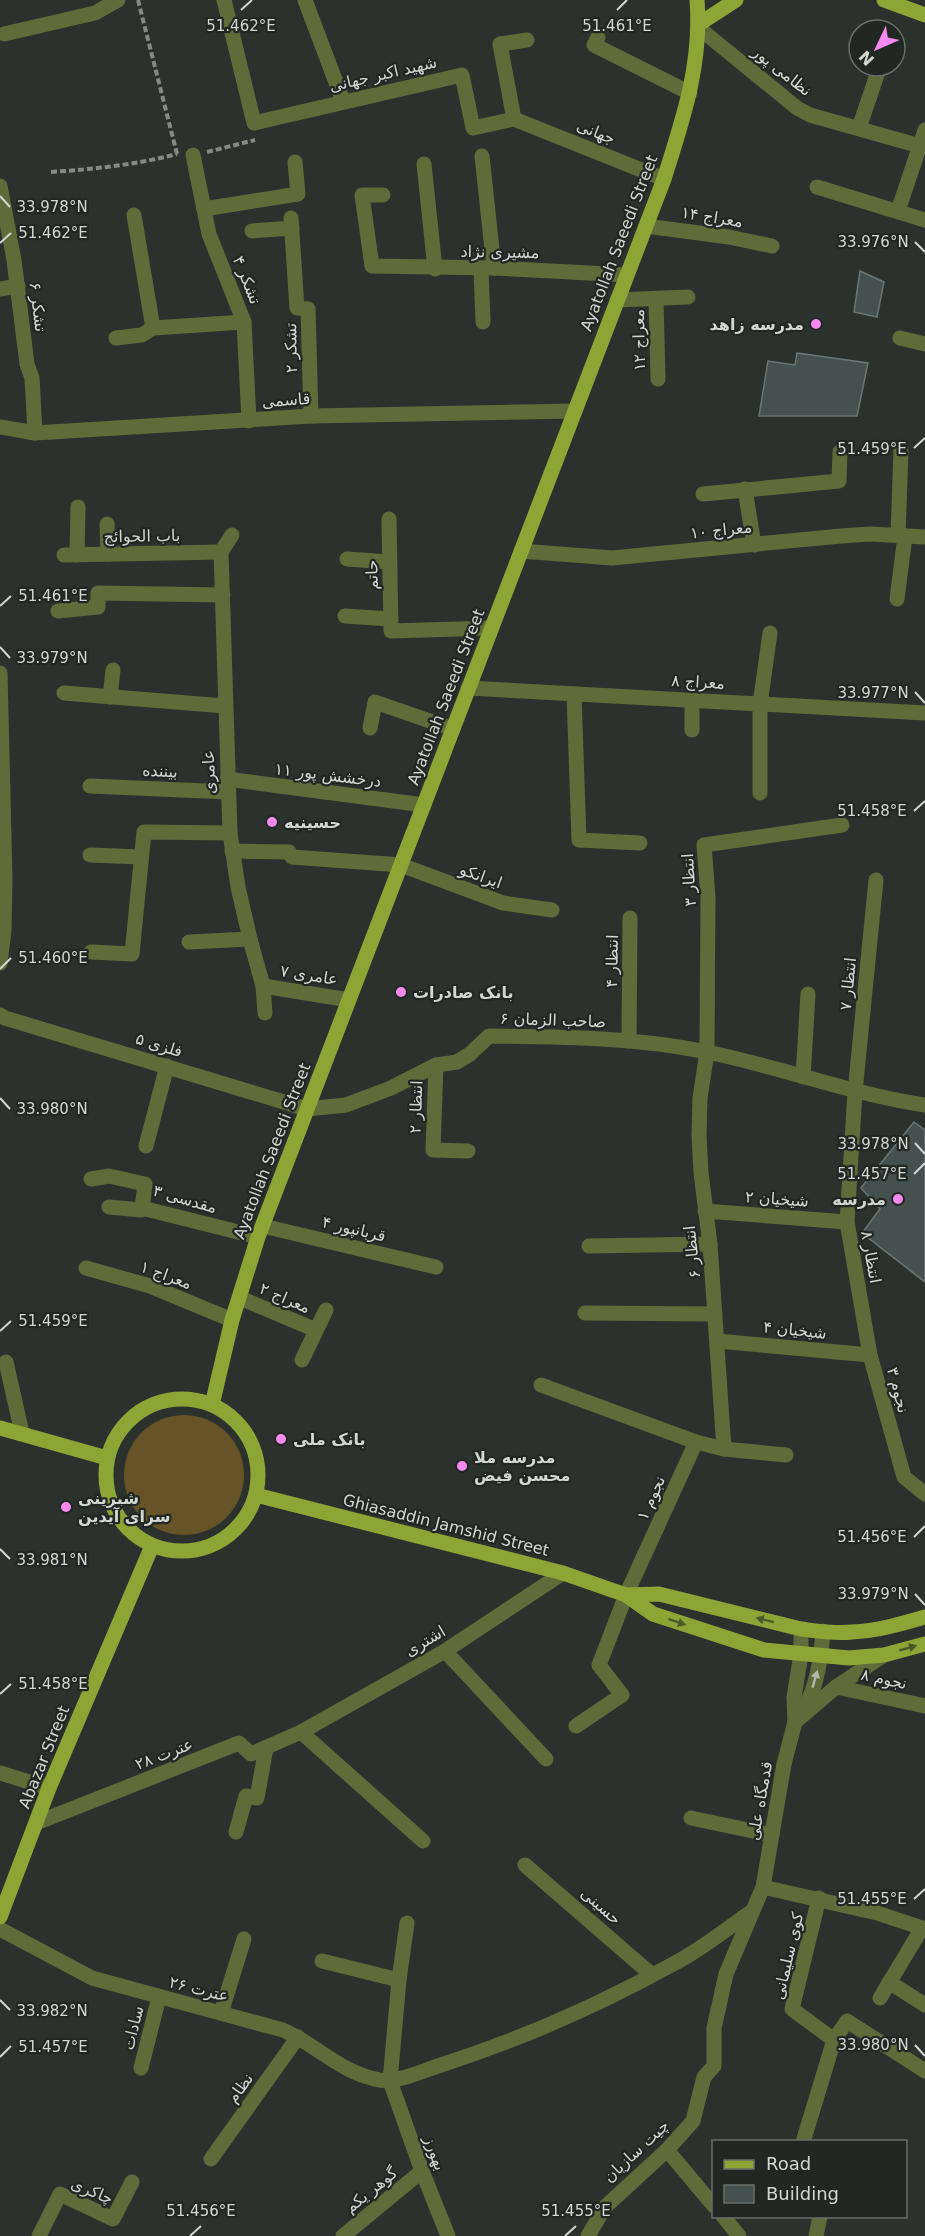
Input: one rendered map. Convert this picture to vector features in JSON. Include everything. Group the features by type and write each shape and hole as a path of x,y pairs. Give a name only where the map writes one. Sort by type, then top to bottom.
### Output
{"main road":[{"name":"Ayatollah Saeedi Street","path":"212,1405 232,1320 260,1231 664,179 690,93 699,26 697,0"},
{"path":"699,26 736,0"},
{"path":"884,0 925,15"},
{"path":"190,1399 212,1405 231,1416 245,1432 255,1452 258,1473 256,1495 248,1515 234,1532 216,1544 195,1551 173,1551 153,1546 134,1535 120,1519 110,1500 105,1480 107,1458 115,1438 128,1420 146,1407 168,1400 190,1399"},
{"path":"0,1428 107,1458"},
{"name":"Ghiasaddin Jamshid Street","path":"256,1495 563,1573 626,1596 653,1614 764,1650 849,1658 884,1655 925,1644"},
{"name":"Abazar Street","path":"0,1917 3,1901 49,1788 153,1546"},
{"name":"Ghiasaddin Jamshid Street","path":"626,1596 659,1594 801,1629 850,1633 884,1628 925,1617"}],"street":[{"path":"4,34 95,13 118,0"},
{"path":"224,0 254,123"},
{"path":"305,0 342,101"},
{"name":"نظامی پور","path":"699,26 797,108 810,115 920,146"},
{"path":"598,37 594,45 690,93"},
{"path":"514,119 500,45 527,40"},
{"name":"شهید اکبر جهانی","path":"254,123 462,75 473,128 514,119"},
{"path":"859,128 876,78"},
{"name":"جهانی","path":"514,119 664,179"},
{"path":"898,211 925,130"},
{"name":"تشکر ۴","path":"193,155 209,234 244,322 249,421"},
{"path":"482,156 488,268 483,322"},
{"path":"204,209 298,194 295,162"},
{"path":"424,164 435,268"},
{"name":"تشکر ۶","path":"0,186 10,230 27,364 32,378 35,433"},
{"path":"817,187 925,220"},
{"name":"مشیری نژاد","path":"383,195 362,195 372,266 488,268 627,275"},
{"path":"134,215 153,328"},
{"name":"تشکر ۲","path":"252,231 292,223 297,308 308,309 310,416"},
{"name":"معراج ۱۴","path":"646,225 729,237 772,246"},
{"path":"0,289 18,286"},
{"name":"معراج ۱۲","path":"617,300 688,297"},
{"name":"معراج ۱۲","path":"656,300 658,379"},
{"path":"116,338 142,336 153,328 244,322"},
{"path":"900,339 925,344"},
{"name":"قاسمی","path":"0,427 35,433 310,416 575,411"},
{"path":"897,599 901,535 901,450"},
{"path":"703,494 839,481 840,452"},
{"path":"745,489 754,545"},
{"name":"باب الحوائج","path":"78,507 70,555 221,552"},
{"name":"حاتم","path":"389,519 391,625"},
{"path":"107,524 108,554"},
{"path":"221,552 232,535"},
{"name":"معراج ۱۰","path":"521,551 612,558 841,536 925,537"},
{"name":"عامری","path":"221,552 230,833 250,939 264,986 265,1013"},
{"path":"347,559 390,562"},
{"path":"58,611 98,607 98,592 223,595"},
{"path":"345,616 391,625 491,628"},
{"path":"760,793 760,704 770,633"},
{"path":"110,697 113,670"},
{"path":"0,674 5,879 4,930 0,963"},
{"name":"معراج ۸","path":"468,688 925,712"},
{"path":"64,693 225,706"},
{"path":"574,694 579,840 640,843"},
{"path":"692,700 692,730"},
{"path":"370,728 375,702 453,729"},
{"name":"بیننده","path":"90,786 227,786"},
{"name":"درخشش پور ۱۱","path":"227,786 424,805"},
{"name":"انتظار ۳","path":"707,1052 708,897 704,845 842,825"},
{"path":"91,952 132,954 144,832 230,833"},
{"name":"ایرانکو","path":"232,851 289,852 292,857 401,865 503,903 552,910"},
{"path":"90,855 141,858"},
{"name":"انتظار ۷","path":"855,1092 876,880"},
{"name":"انتظار ۴","path":"629,1041 630,918"},
{"path":"189,942 250,939"},
{"name":"عامری ۷","path":"264,986 349,1000"},
{"path":"803,1077 808,994"},
{"name":"فلزی ۵","path":"0,1015 307,1109"},
{"name":"صاحب الزمان ۶","path":"307,1109 346,1105 391,1088 436,1065 457,1062 470,1054 489,1036 629,1041 707,1052 855,1092 925,1105"},
{"name":"انتظار ۶","path":"707,1052 700,1098 699,1136 710,1244 724,1449"},
{"name":"انتظار ۲","path":"436,1065 433,1150 468,1151"},
{"path":"146,1146 166,1066"},
{"name":"انتظار ۸","path":"855,1092 847,1222 870,1355"},
{"name":"مقدسی ۳","path":"91,1179 109,1176 145,1184 142,1208 260,1231"},
{"path":"109,1207 141,1210 142,1208"},
{"name":"شیخیان ۲","path":"705,1211 847,1222"},
{"name":"قربانپور ۴","path":"260,1231 436,1267"},
{"path":"589,1246 710,1244"},
{"name":"معراج ۱","path":"86,1268 150,1286 232,1320"},
{"name":"معراج ۲","path":"240,1298 316,1330"},
{"path":"302,1360 326,1310"},
{"path":"585,1312 715,1314"},
{"name":"شیخیان ۴","path":"717,1341 870,1355"},
{"name":"نجوم ۳","path":"870,1355 904,1477 925,1494"},
{"path":"6,1362 22,1433"},
{"path":"541,1385 696,1442 724,1449 786,1455"},
{"name":"نجوم ۱","path":"626,1596 696,1442"},
{"name":"اشتری","path":"301,1732 445,1651 563,1573"},
{"path":"576,1726 622,1695 599,1665 626,1596"},
{"path":"795,1722 794,1698 801,1654 801,1629"},
{"path":"795,1722 808,1702 821,1657 824,1631"},
{"path":"445,1651 546,1759"},
{"path":"795,1722 836,1687 884,1655"},
{"name":"نجوم ۸","path":"836,1687 925,1706"},
{"name":"قدمگاه علی","path":"764,1887 784,1764 795,1722"},
{"path":"236,1832 246,1796 257,1798 266,1748 301,1732 423,1841"},
{"name":"عترت ۲۸","path":"36,1823 239,1743 251,1754 266,1748"},
{"path":"0,1773 49,1788"},
{"path":"691,1818 772,1834"},
{"name":"حسینی","path":"525,1865 652,1975"},
{"path":"764,1887 819,1898 923,1928 880,1998"},
{"name":"چیت سازیان","path":"588,2236 605,2207 667,2150 693,2121 704,2076 714,2066 714,2028 726,1974 751,1912 764,1887"},
{"name":"کوی سلیمانی","path":"819,1898 792,2009 834,2040"},
{"path":"407,1923 399,1980 390,2081 476,2054 598,2002 676,1962 751,1912"},
{"name":"عترت ۲۶","path":"0,1929 92,1978 271,2026 298,2037 361,2075 390,2081"},
{"path":"221,2013 244,1939"},
{"path":"322,1961 399,1980"},
{"path":"890,1982 925,2005"},
{"name":"سادات","path":"141,2068 159,1997"},
{"path":"804,2140 834,2040 847,2021 925,2071"},
{"name":"نظام","path":"211,2159 298,2037"},
{"name":"بهورز","path":"390,2081 448,2236"},
{"path":"667,2150 712,2204"},
{"name":"گوهر یکم","path":"343,2236 355,2230 422,2171"},
{"name":"چاکری","path":"39,2236 60,2194 113,2219 132,2182"},
{"path":"724,2218 739,2236"},
{"path":"816,2236 819,2218"}],"path":[{"path":"138,0 177,154"},
{"path":"51,172 147,162 177,154 193,155 258,139 254,123"}],"shaded area":[{"path":"184,1415 207,1420 226,1433 239,1452 244,1475 239,1498 226,1517 207,1530 184,1535 161,1530 142,1517 129,1498 124,1475 129,1452 142,1433 161,1420"}],"building":[{"path":"860,271 884,282 877,317 854,312"},
{"path":"797,353 868,363 857,416 759,416 768,361 795,365"},
{"name":"مدرسه","path":"914,1122 925,1130 925,1282 862,1233 880,1209 861,1188"}],"place":[{"name":"مدرسه زاهد","path":"816,324"},
{"name":"حسینیه","path":"272,822"},
{"name":"بانک صادرات","path":"401,992"},
{"name":"مدرسه","path":"898,1199"},
{"name":"بانک ملی","path":"281,1439"},
{"name":"مدرسه ملا محسن فیض","path":"462,1466"},
{"name":"شیرینی سرای آیدین","path":"66,1507"}]}
